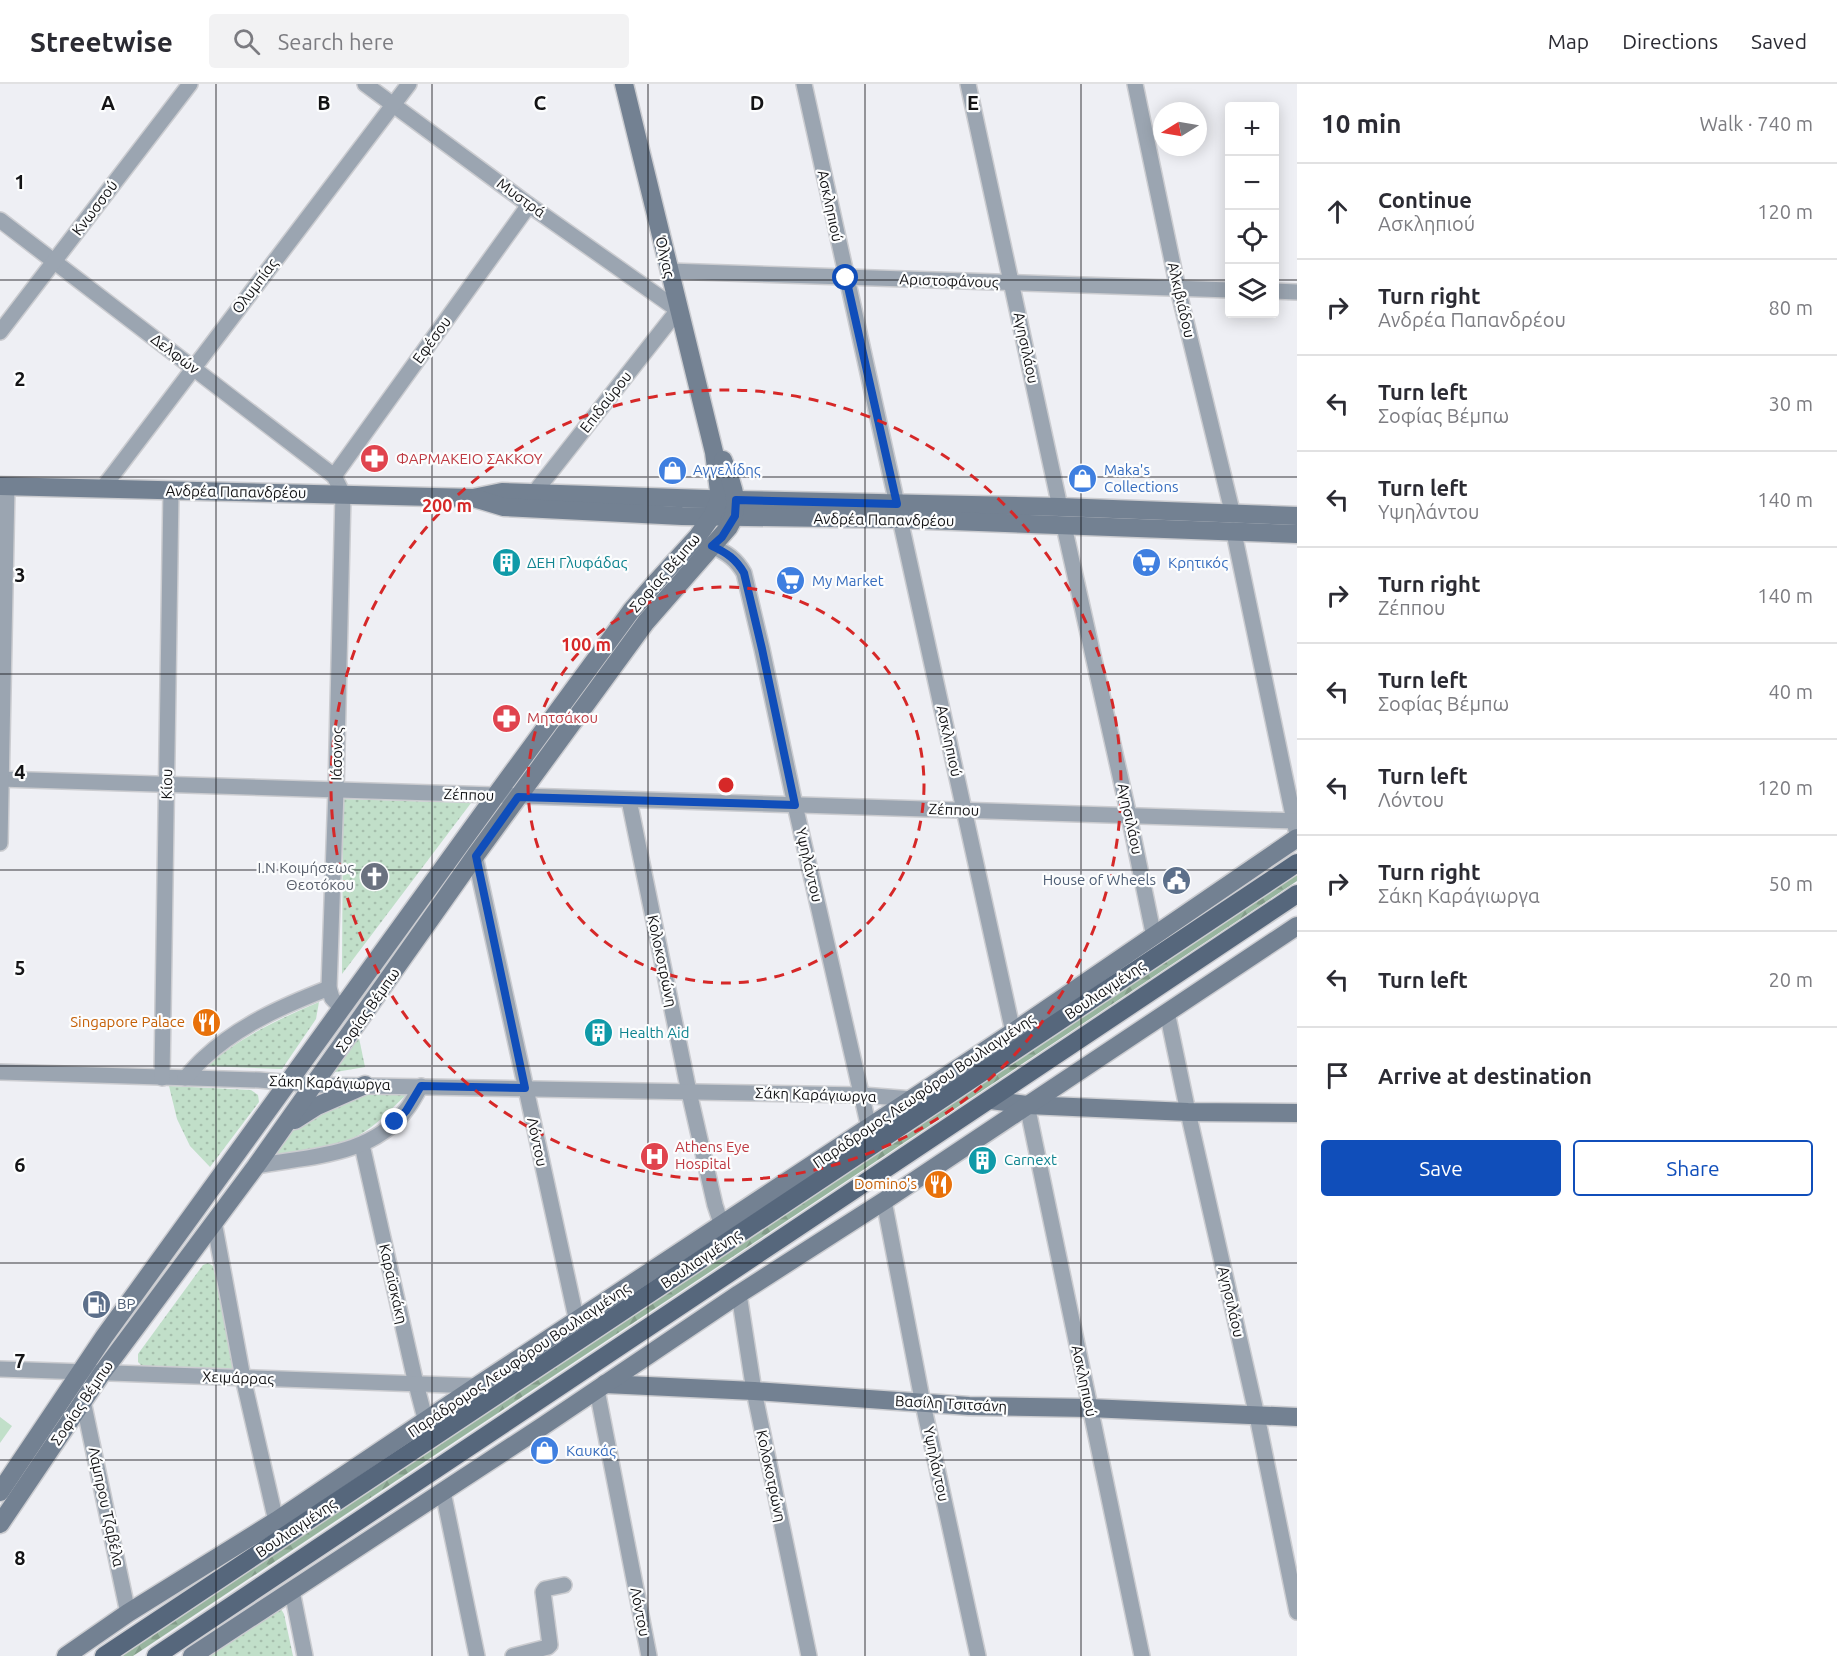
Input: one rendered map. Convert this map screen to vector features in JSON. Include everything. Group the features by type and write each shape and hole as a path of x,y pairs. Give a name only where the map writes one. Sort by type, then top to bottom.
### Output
{"main road":[{"name":"Όλγας","path":"624,84 707,429 724,464 726,508"},
{"name":"Ανδρέα Παπανδρέου","path":"4,486 473,498 502,492 726,508"},
{"name":"Ανδρέα Παπανδρέου","path":"473,498 504,507 726,508 898,512 1060,507 1233,524 1297,534"},
{"name":"Σοφίας Βέμπω","path":"0,1524 102,1373 315,1085 518,797 646,621 722,537 726,508"},
{"name":"Σοφίας Βέμπω","path":"0,1492 104,1337 496,795 632,611 657,580 726,508"},
{"name":"Ανδρέα Παπανδρέου","path":"898,512 1064,526 1233,524 1297,516"},
{"name":"Παράδρομος Λεωφόρου Βουλιαγμένης","path":"66,1656 128,1612 276,1521 1014,1032 1154,937 1296,828"},
{"name":"Βουλιαγμένης","path":"104,1656 1297,862"},
{"name":"Βουλιαγμένης","path":"156,1656 1297,894"},
{"path":"192,1656 601,1388 1297,926"},
{"path":"1073,1074 1078,1097 1086,1106"},
{"path":"283,1128 317,1106 365,1085"},
{"path":"991,1100 1027,1105 1188,1112 1297,1113"},
{"name":"Βασίλη Τσιτσάνη","path":"601,1388 754,1391 923,1404 1297,1417"}],"street":[{"name":"Κνωσσού","path":"0,332 190,84"},
{"name":"Μυστρά","path":"366,84 678,310"},
{"name":"Ολυμπίας","path":"102,489 408,84"},
{"name":"Ασκληπιού","path":"804,84 1014,1032"},
{"name":"Αγησιλάου","path":"968,84 1060,507"},
{"name":"Αλκιβιάδου","path":"1134,84 1178,289 1233,524 1296,828"},
{"name":"Εφέσου","path":"334,476 529,204"},
{"name":"Δελφών","path":"0,220 334,476 343,494"},
{"name":"Αριστοφάνους","path":"669,272 1225,290"},
{"path":"1279,291 1297,292"},
{"name":"Επιδαύρου","path":"534,493 678,310"},
{"path":"0,843 4,486"},
{"name":"Κίου","path":"162,1078 171,490"},
{"name":"Ιάσονος","path":"329,988 343,494"},
{"name":"Αγησιλάου","path":"1064,526 1154,937"},
{"name":"Υψηλάντου","path":"712,546 729,554 744,573 869,1128"},
{"name":"Ζέππου","path":"1,779 1129,816 1296,828"},
{"name":"Κολοκοτρώνη","path":"630,800 689,1092 722,1226"},
{"name":"Λόντου","path":"476,856 576,1322"},
{"path":"185,1078 205,1057 243,1029 293,1003 329,988 332,998 342,1010"},
{"name":"Αγησιλάου","path":"1167,1012 1257,1416 1297,1612"},
{"name":"Σάκη Καράγιωργα","path":"0,1072 259,1080 315,1085 862,1095 912,1099"},
{"path":"256,1166 328,1154 362,1145 382,1133 406,1111 421,1086"},
{"name":"Ασκληπιού","path":"1027,1105 1142,1656"},
{"name":"Καραϊσκάκη","path":"362,1145 426,1422"},
{"name":"Υψηλάντου","path":"884,1201 923,1404 978,1656"},
{"path":"214,1222 243,1378 276,1521"},
{"name":"Κολοκοτρώνη","path":"740,1294 754,1391 809,1656"},
{"name":"Χειμάρρας","path":"0,1369 477,1386"},
{"name":"Λόντου","path":"601,1388 649,1656"},
{"name":"Λάμπρου Τζαβέλα","path":"83,1401 128,1612"},
{"path":"443,1492 477,1656"},
{"path":"513,1656 550,1645 543,1592 545,1589 564,1585"},
{"path":"292,1591 305,1656"}],"green space":[{"path":"343,799 471,803 342,974"},
{"path":"1297,874 1297,881 133,1656 119,1656"},
{"path":"319,1002 316,1019 282,1069 207,1066 246,1037"},
{"path":"358,1033 365,1067 330,1073"},
{"path":"169,1086 251,1090 258,1095 259,1102 210,1167 190,1146 177,1119"},
{"path":"390,1091 404,1092 405,1096 378,1122 359,1135 318,1149 274,1159 269,1158 293,1126 343,1101"},
{"path":"208,1263 213,1266 236,1367 230,1372 143,1367 138,1362 138,1354 203,1265"},
{"path":"0,1417 12,1426 0,1443"},
{"path":"276,1608 281,1609 284,1614 293,1656 200,1656"}],"place":[{"name":"ΦΑΡΜΑΚΕΙΟ ΣΑΚΚΟΥ","path":"375,459"},
{"name":"Αγγελίδης","path":"672,470"},
{"name":"Maka's Collections","path":"1083,479"},
{"name":"ΔΕΗ Γλυφάδας","path":"506,563"},
{"name":"Κρητικός","path":"1147,563"},
{"name":"My Market","path":"791,581"},
{"name":"Μητσάκου","path":"506,718"},
{"name":"Ι.Ν Κοιμήσεως Θεοτόκου","path":"375,877"},
{"name":"House of Wheels","path":"1177,880"},
{"name":"Singapore Palace","path":"206,1022"},
{"name":"Health Aid","path":"598,1033"},
{"name":"Athens Eye Hospital","path":"654,1156"},
{"name":"Carnext","path":"983,1160"},
{"name":"Domino's","path":"938,1184"},
{"name":"BP","path":"96,1304"},
{"name":"Καυκάς","path":"545,1451"}],"route":[{"path":"395,1122 406,1111 421,1086 525,1088 476,856 518,797 795,805 744,573 729,554 712,546 722,537 735,516 736,500 897,504 846,278"}]}
